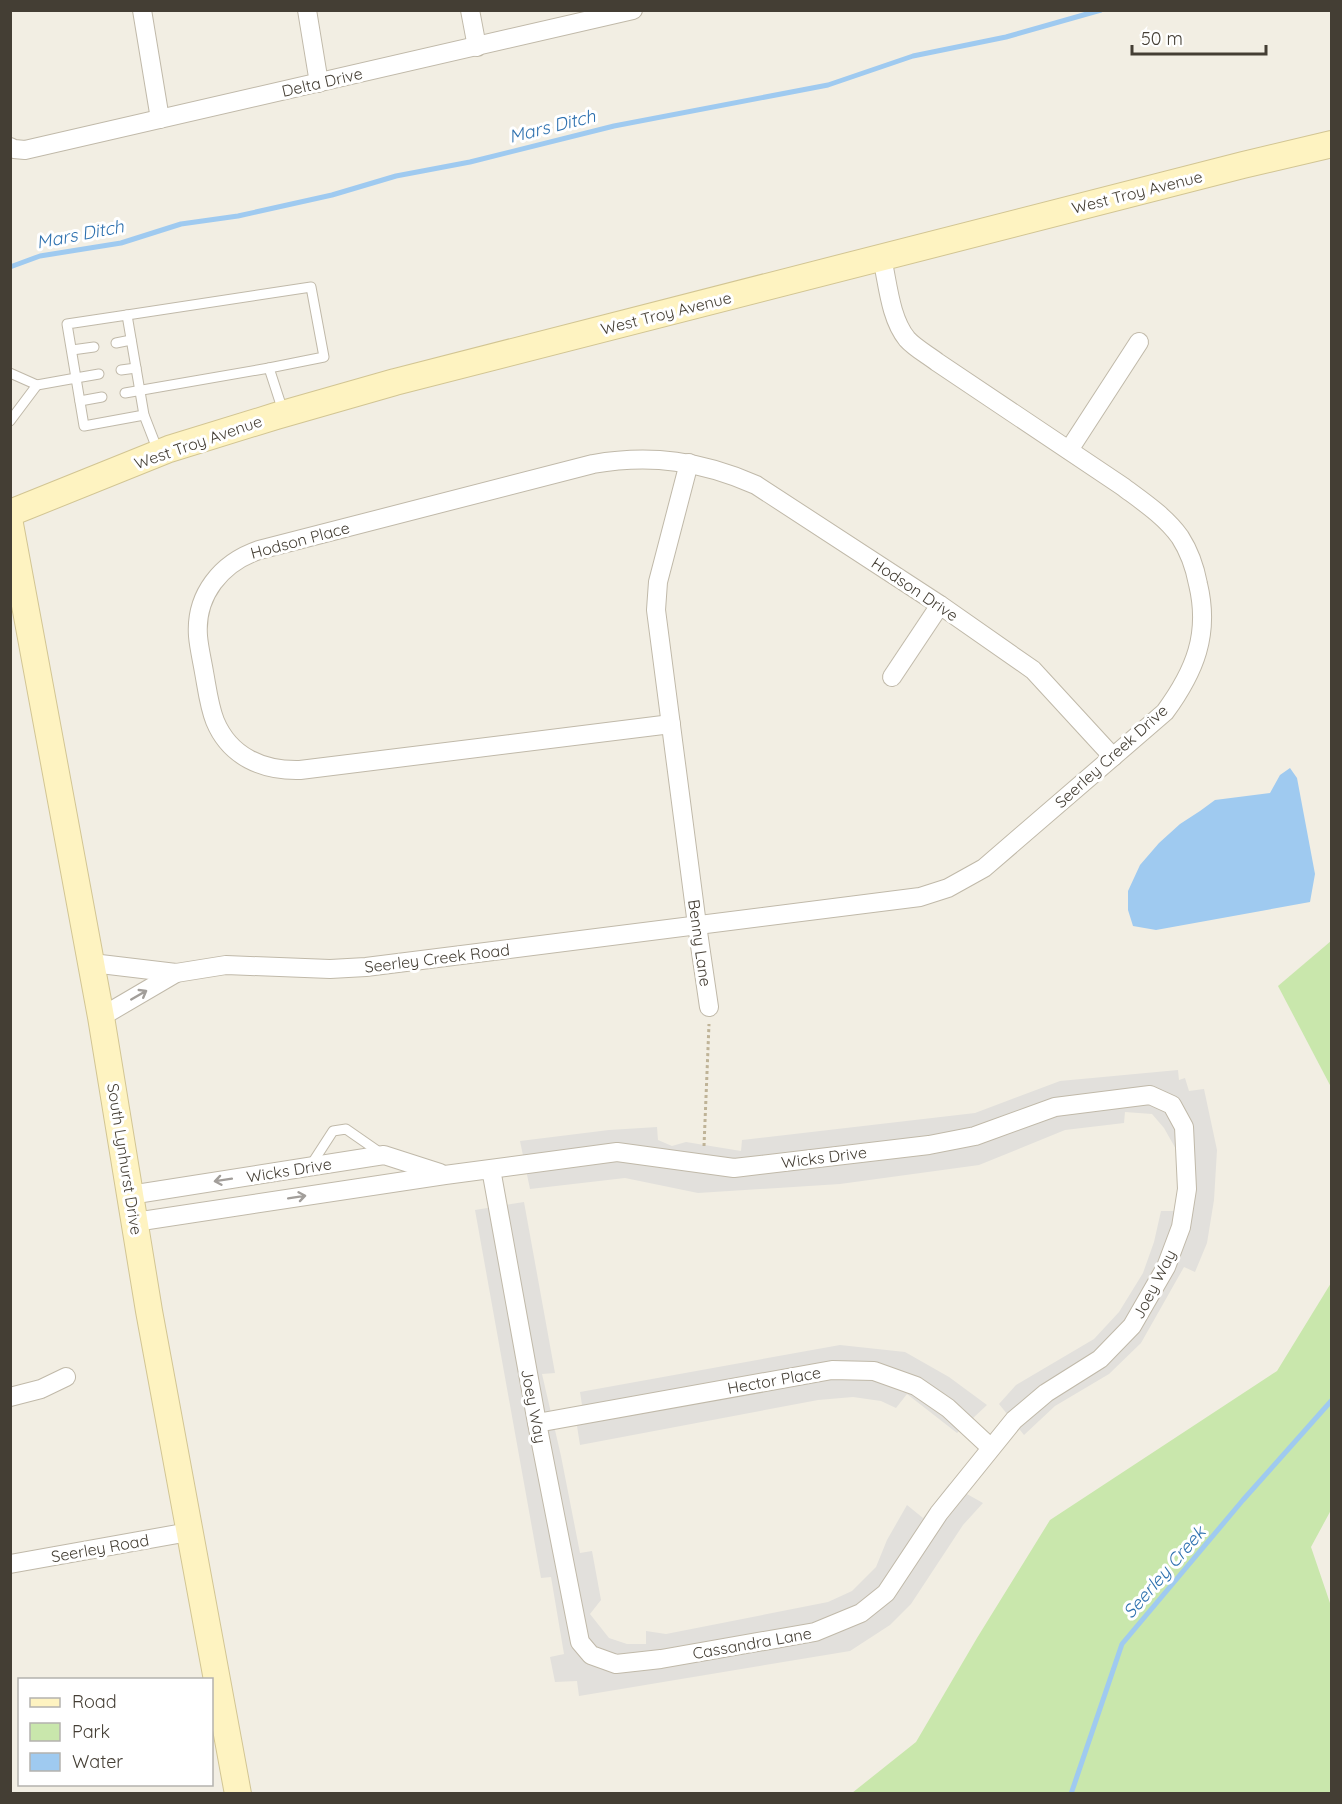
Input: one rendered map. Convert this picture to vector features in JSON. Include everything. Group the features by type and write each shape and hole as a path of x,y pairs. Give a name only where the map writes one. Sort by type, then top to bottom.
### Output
{"street":[{"path":"142,10 160,119"},
{"path":"307,10 319,83"},
{"path":"470,10 477,47"},
{"name":"Delta Drive","path":"10,147 21,150 633,10"},
{"name":"West Troy Avenue","path":"10,513 159,453 283,413 427,374 1332,144"},
{"name":"Seerley Creek Drive","path":"697,925 910,899 948,888 984,868 1165,712 1180,691 1198,652 1203,618 1202,598 1192,563 1181,538 1138,498 908,340 899,327 882,258"},
{"path":"1069,450 1139,342"},
{"name":"Hodson Place","path":"671,724 300,770 269,768 254,763 235,750 218,727 211,708 199,643 198,624 203,598 220,573 229,564 251,552 593,464 641,459 689,463"},
{"name":"Hodson Drive","path":"689,463 727,473 756,485 940,605 1040,676 1113,757"},
{"name":"Benny Lane","path":"689,463 657,591 657,616 697,925 710,1007"},
{"name":"South Lynhurst Drive","path":"10,524 20,623 92,963 149,1311 238,1794"},
{"path":"892,677 940,605"},
{"name":"Seerley Creek Road","path":"92,963 176,973 226,965 330,969 366,967 697,925"},
{"name":"Seerley Creek Road","path":"101,1017 176,973"},
{"name":"Wicks Drive","path":"135,1222 445,1175 617,1152 734,1168 929,1145 975,1136 1055,1107 1150,1095 1172,1105 1184,1127"},
{"name":"Joey Way","path":"990,1448 1014,1419 1046,1393 1100,1359 1132,1326 1166,1267 1181,1227 1186,1189 1184,1127"},
{"name":"Wicks Drive","path":"130,1195 384,1155 445,1175"},
{"name":"Joey Way","path":"491,1169 580,1642"},
{"name":"Hector Place","path":"537,1423 832,1370 874,1371 916,1386 948,1408 990,1448"},
{"path":"10,1396 41,1389 66,1377"},
{"name":"Cassandra Lane","path":"580,1642 591,1655 616,1664 815,1632 861,1613 886,1593 939,1513 990,1448"},
{"name":"Seerley Road","path":"10,1564 189,1532"}],"lane":[{"path":"125,393 324,357 311,287 67,324 84,426 144,415"},
{"path":"127,315 144,415 159,453"},
{"path":"116,343 131,340"},
{"path":"72,350 94,346"},
{"path":"121,370 136,368"},
{"path":"269,368 283,413"},
{"path":"10,373 37,385 99,375"},
{"path":"10,421 37,385"},
{"path":"80,401 102,397"},
{"path":"311,1166 333,1131 346,1129 384,1155"}],"path":[{"name":"Benny Lane","path":"703,1164 710,1007"}],"green space":[{"path":"1331,941 1331,1087 1278,986"},
{"path":"1331,1283 1331,1510 1311,1547 1331,1606 1331,1793 852,1793 916,1742 1050,1520 1277,1371"}],"shaded area":[{"path":"1178,1070 1179,1080 1185,1078 1189,1091 1204,1089 1217,1150 1214,1200 1207,1243 1195,1272 1184,1267 1141,1343 1109,1374 1055,1406 1024,1435 999,1404 1016,1385 1094,1339 1119,1312 1143,1273 1154,1242 1161,1211 1177,1211 1177,1151 1164,1128 1152,1114 1125,1112 1124,1123 1065,1130 979,1165 840,1184 698,1193 625,1178 530,1189 520,1141 609,1130 657,1127 658,1140 672,1146 686,1142 741,1151 742,1140 975,1113 1060,1081"},
{"path":"524,1202 555,1373 542,1374 580,1553 592,1551 601,1600 590,1614 609,1638 627,1644 646,1644 646,1631 666,1634 828,1602 852,1591 876,1567 887,1540 907,1505 923,1518 949,1484 983,1503 963,1525 911,1604 890,1625 850,1651 579,1696 577,1681 555,1682 550,1657 564,1654 551,1577 541,1578 475,1210"},
{"path":"840,1345 905,1352 949,1377 987,1405 957,1433 907,1394 896,1408 881,1401 853,1397 818,1400 580,1445 577,1426 582,1405 580,1392"}],"water":[{"path":"1290,768 1297,778 1315,874 1310,902 1156,930 1133,926 1128,910 1128,891 1140,865 1159,843 1180,824 1215,800 1270,793 1280,775"}],"waterway":[{"name":"Mars Ditch","path":"10,267 40,256 121,243 181,224 238,216 332,195 396,176 470,162 614,126 828,85 913,56 1006,37 1101,10"},
{"name":"Seerley Creek","path":"1071,1794 1122,1644 1243,1500 1332,1400"}]}
